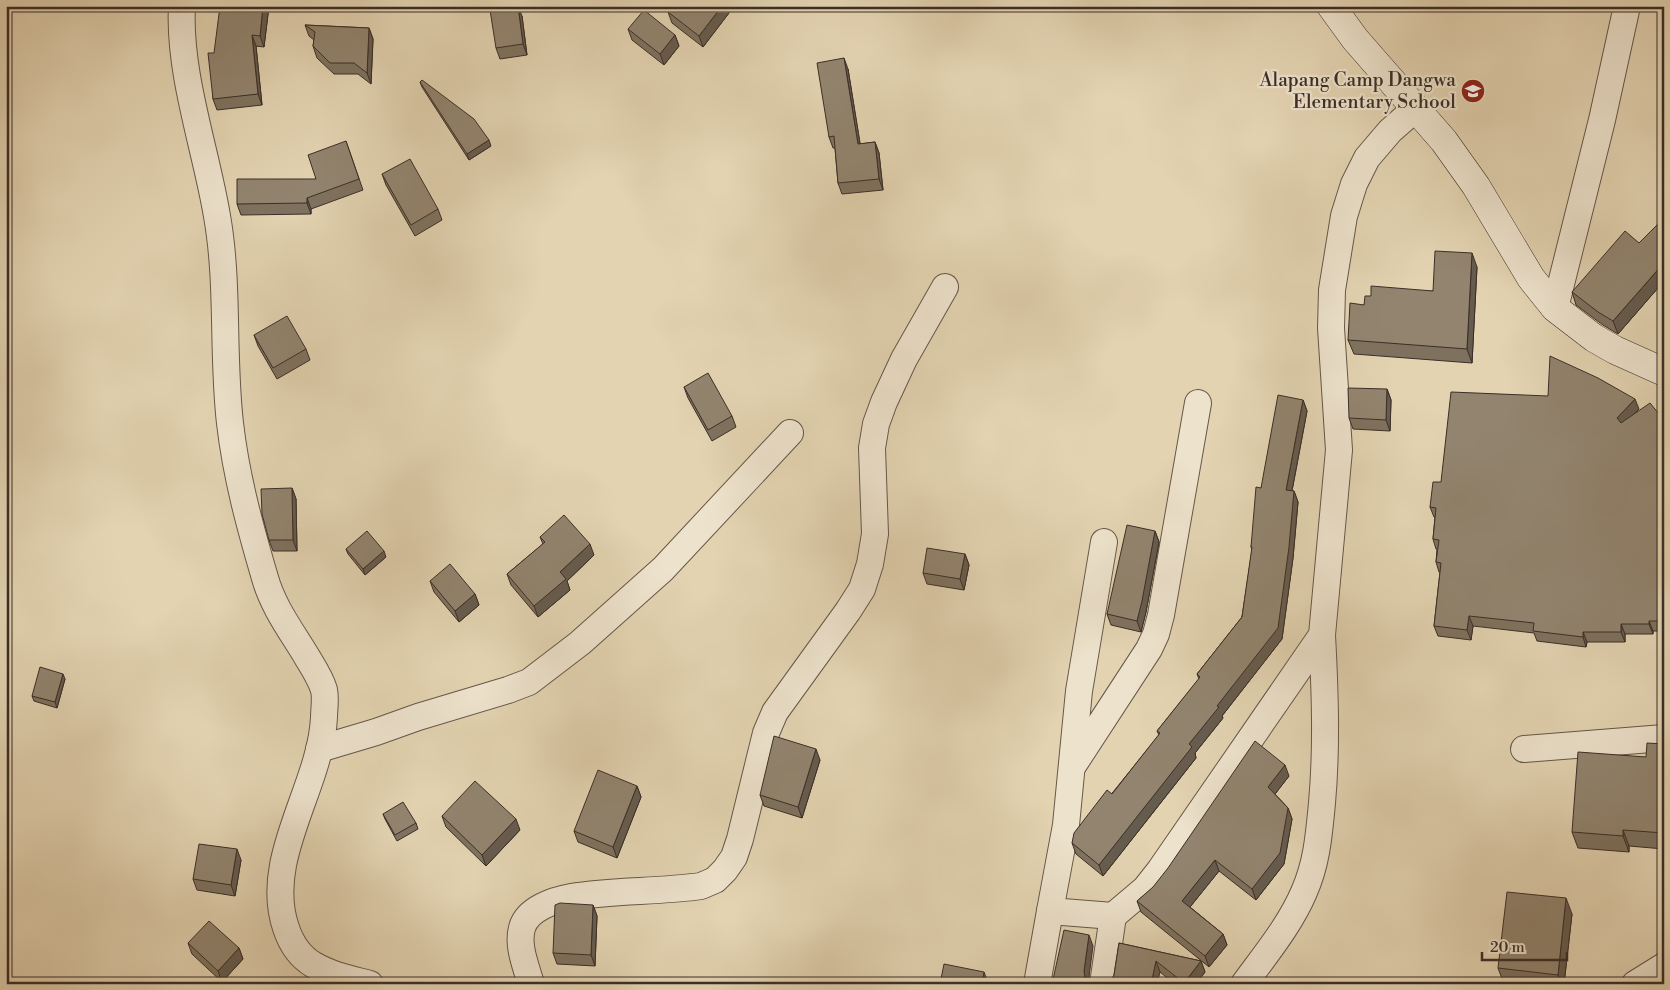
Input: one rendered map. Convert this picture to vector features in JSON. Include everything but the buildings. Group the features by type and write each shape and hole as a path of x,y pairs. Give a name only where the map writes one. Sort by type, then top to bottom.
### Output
{"main road":[{"path":"1331,6 1355,39 1444,141 1471,178 1531,278 1555,308 1594,338 1615,350 1664,372"}],"street":[{"path":"182,6 183,42 188,79 217,216 222,253 230,422 244,508 266,582 275,604 317,673 324,691 323,730 319,749 286,856 280,892 282,916 289,938 299,953 312,964 334,974 370,984"},
{"path":"1555,308 1602,120 1627,6"},
{"path":"1244,984 1292,916 1304,893 1318,847 1325,768 1322,636 1339,450 1331,328 1332,290 1336,258 1346,208 1354,184 1367,158 1390,131 1415,109"},
{"path":"531,984 521,950 521,937 522,927 526,919 533,912 570,897 701,886 715,880 734,857 766,732 775,712 862,589 870,564 875,534 872,448 876,424 904,359 945,287"},
{"path":"1072,766 1149,649 1156,634 1161,616 1198,403"},
{"path":"319,749 529,682 580,642 663,569 790,434"},
{"path":"1036,984 1066,825 1079,691 1104,542"},
{"path":"1103,984 1113,916 1145,889 1160,870 1322,636"},
{"path":"1524,749 1664,738"},
{"path":"1050,911 1113,916"},
{"path":"1268,984 1271,946"},
{"path":"1635,984 1664,966"}],"place":[{"name":"Alapang Camp Dangwa Elementary School","path":"1473,91"}]}
